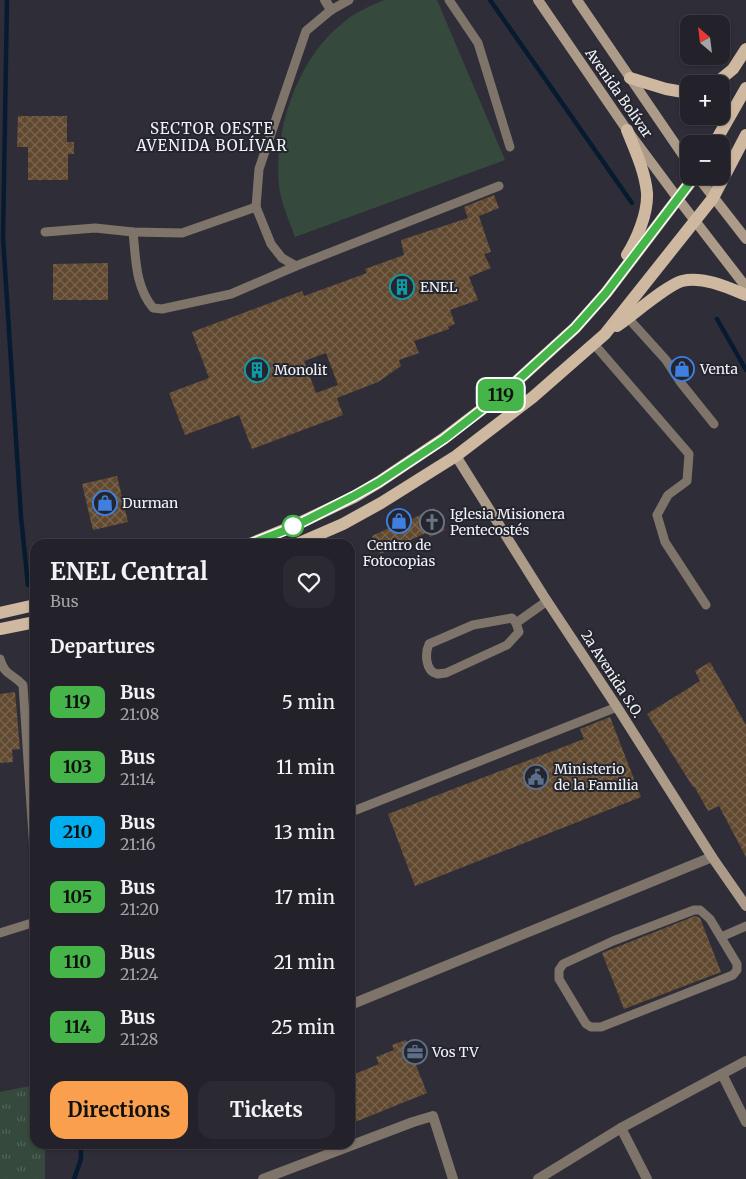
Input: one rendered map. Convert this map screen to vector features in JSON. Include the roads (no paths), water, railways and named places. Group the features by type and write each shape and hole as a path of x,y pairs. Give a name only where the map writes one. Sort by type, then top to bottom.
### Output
{"main road":[{"name":"Avenida Bolívar","path":"538,0 627,130 678,200 746,286"},
{"name":"Avenida Bolívar","path":"577,0 680,151"},
{"path":"726,75 733,69 746,49"},
{"path":"630,78 666,90 680,92"},
{"path":"719,135 746,88"},
{"path":"606,293 637,237 646,205 647,194 643,172 627,130"},
{"path":"605,334 713,198 746,135"},
{"path":"263,539 291,528 379,482 444,439 514,384 575,328 606,293 689,185"},
{"path":"703,185 746,239"},
{"path":"308,539 351,520 456,456 533,397 605,334 670,287 681,281 694,280 717,283 746,295"},
{"name":"2a Avenida S.O.","path":"456,456 547,601 712,857 746,906"},
{"path":"0,613 30,606"},
{"path":"0,629 30,623"}],"street":[{"path":"325,0 331,10"},
{"path":"355,1003 712,857"},
{"path":"538,1179 621,1128 746,1061"},
{"path":"722,1074 746,1122"},
{"path":"355,1144 434,1116 453,1179"},
{"path":"621,1128 646,1179"},
{"path":"263,1179 342,1149"}],"lane":[{"path":"296,266 282,258 271,244 256,207 259,169 306,31 331,10 349,0"},
{"path":"449,0 478,43 510,147"},
{"path":"132,232 138,280 145,298 153,308 162,309 231,294 296,266 499,186"},
{"path":"45,232 95,228 132,232 182,233 256,207"},
{"path":"628,318 666,360 681,383 714,424"},
{"path":"594,344 689,454 687,482 668,495 657,515 666,542 706,605"},
{"path":"516,623 547,601"},
{"path":"512,618 516,623 519,632 507,645 446,672 437,674 430,669 427,661 429,644 473,625 512,618"},
{"path":"0,659 3,668 8,674 17,678 22,685 30,776"},
{"path":"355,810 617,707"},
{"path":"694,910 704,912 721,937 737,964 737,970 733,976 601,1027 591,1027 586,1024 559,979 559,970 563,964 613,941 694,910"},
{"path":"0,933 30,924"},
{"path":"721,937 746,926"}],"waterway":[{"path":"7,0 3,238 21,517 28,585"},
{"path":"490,0 632,203"},
{"path":"717,319 746,370"},
{"path":"74,1179 81,1159 81,1149"}],"place":[{"name":"ENEL","path":"402,287"},
{"name":"Venta","path":"682,369"},
{"name":"Monolit","path":"257,370"},
{"name":"Durman","path":"105,503"},
{"name":"Centro de Fotocopias","path":"399,521"},
{"name":"Iglesia Misionera Pentecostés","path":"432,522"},
{"name":"Ministerio de la Familia","path":"536,777"},
{"name":"Vos TV","path":"415,1052"}],"district":[{"name":"SECTOR OESTE AVENIDA BOLÍVAR","path":"212,136"}]}
